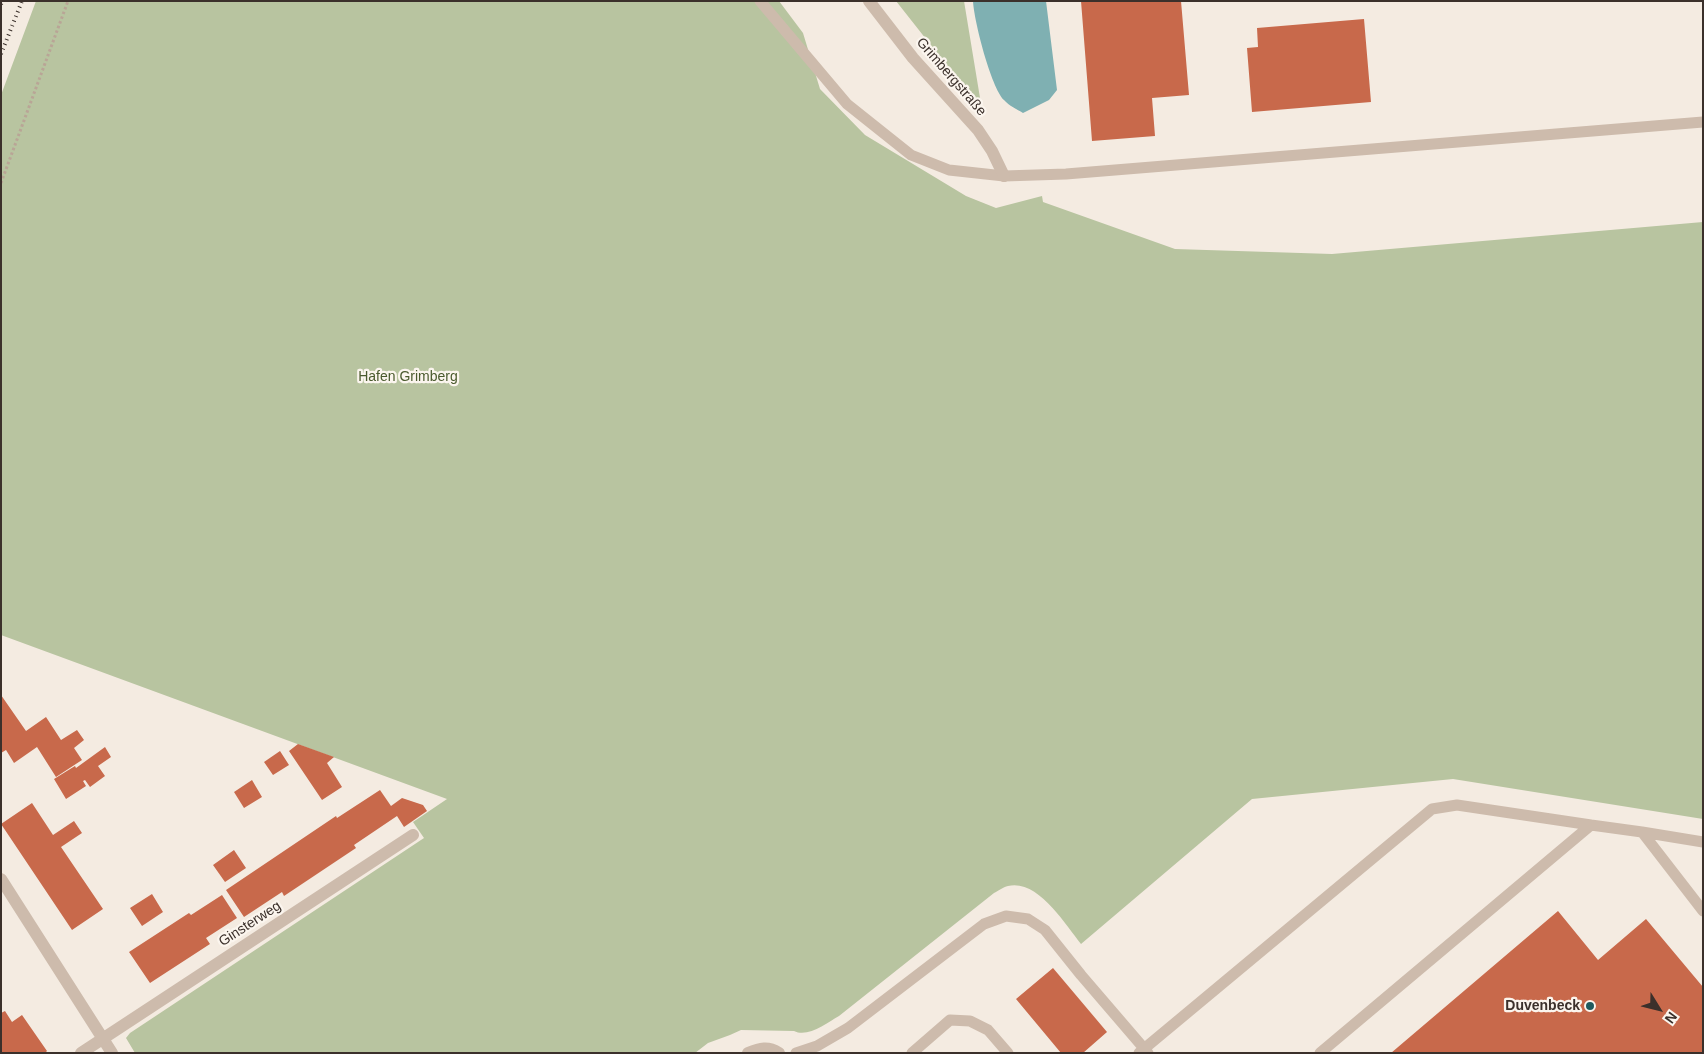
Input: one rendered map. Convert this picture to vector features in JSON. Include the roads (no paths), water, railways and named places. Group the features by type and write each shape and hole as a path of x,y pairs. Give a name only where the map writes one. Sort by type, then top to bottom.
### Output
{"street":[{"name":"Grimbergstraße","path":"869,1 913,58 978,130 992,151 1004,176"},
{"name":"Ginsterweg","path":"81,1053 414,835"},
{"path":"1,879 112,1053"},
{"path":"748,1053 760,1048 772,1049 779,1053"}],"lane":[{"path":"760,1 847,104 911,155 948,170 1004,176 1066,174 1703,122"},
{"path":"796,1053 817,1046 848,1028 984,924 1006,916 1028,919 1046,930 1143,1051 1432,809 1457,805 1703,842"},
{"path":"1320,1053 1591,825"},
{"path":"1642,832 1703,911"},
{"path":"912,1053 950,1020 970,1021 988,1030 1008,1053"}],"water":[{"path":"973,1 1046,1 1057,90 1049,100 1023,113 1004,100 994,82 984,53 976,23"}],"railway":[{"path":"1,54 22,1"}],"place":[{"name":"Duvenbeck","path":"1590,1006"}],"park label":[{"name":"Hafen Grimberg","path":"408,377"}]}
